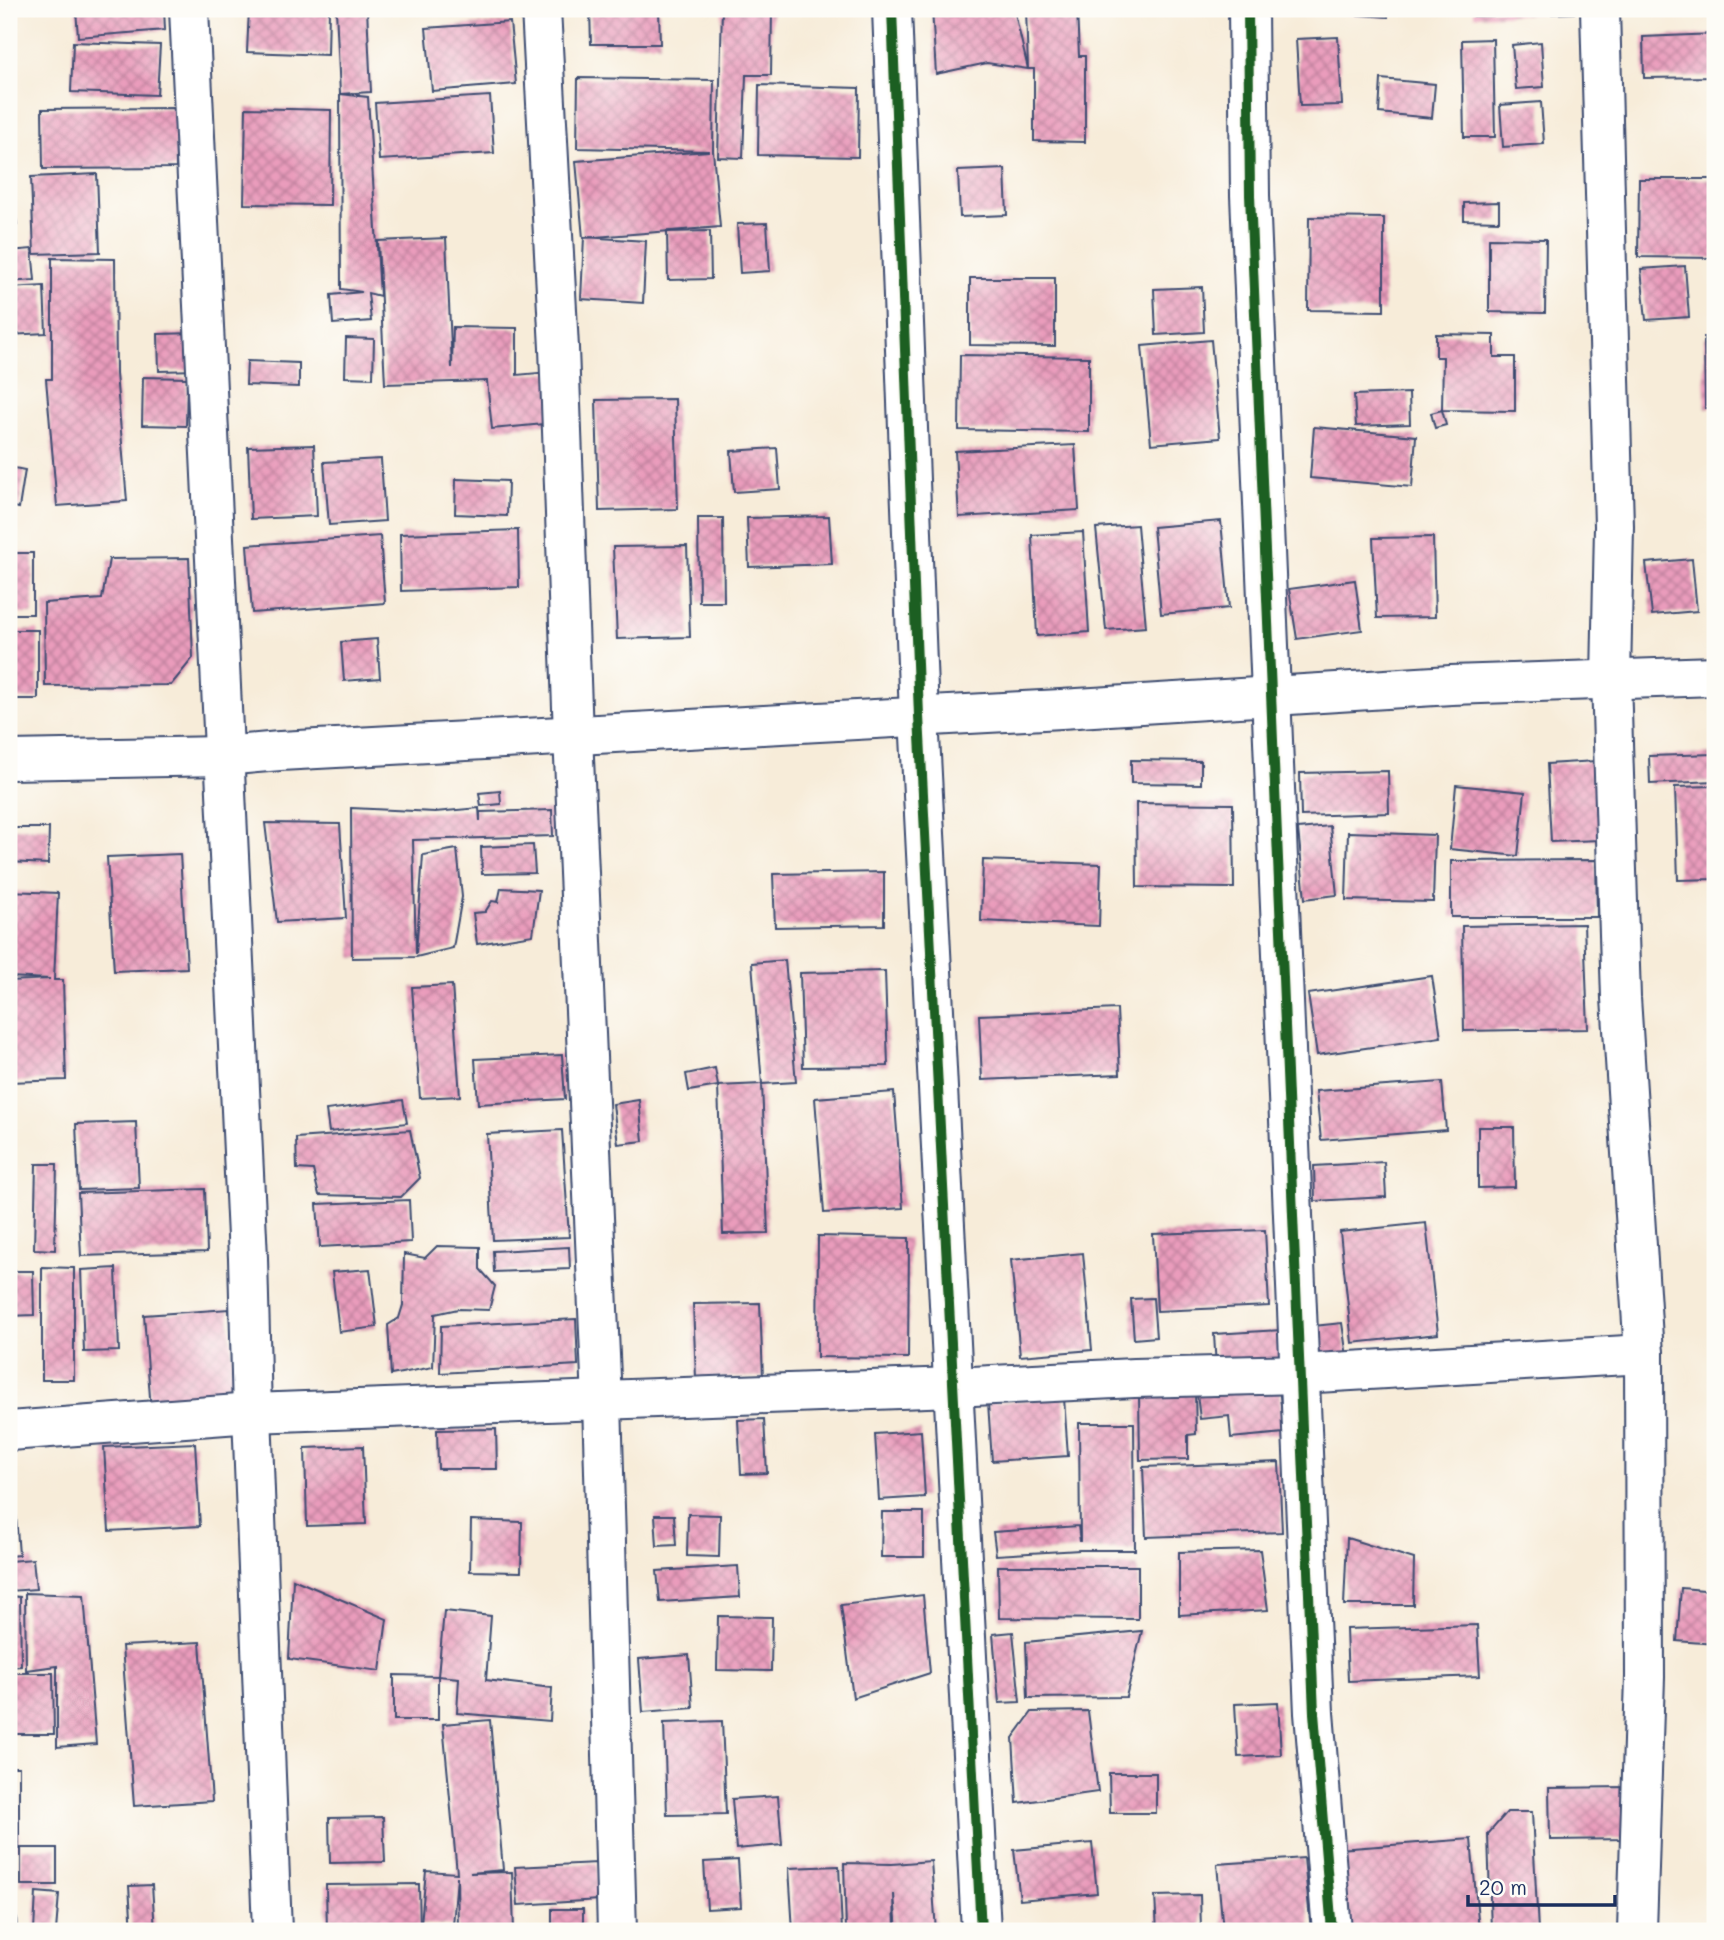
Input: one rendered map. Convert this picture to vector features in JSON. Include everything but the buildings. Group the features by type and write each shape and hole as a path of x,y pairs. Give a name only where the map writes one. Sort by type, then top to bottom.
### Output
{"street":[{"path":"189,9 248,1258 272,1931"},
{"path":"541,9 559,348 602,1401 617,1931"},
{"path":"892,9 919,716 981,1931"},
{"path":"1248,9 1250,195 1314,1713 1332,1931"},
{"path":"1600,9 1614,526 1611,679 1621,998 1644,1354 1646,1677 1637,1931"},
{"path":"9,760 223,756 1451,685 1715,676"},
{"path":"9,1431 252,1413 1135,1378 1300,1374 1644,1354"}],"cycle path":[{"path":"892,9 919,716 981,1931"},
{"path":"1248,9 1250,195 1314,1713 1332,1931"}]}
